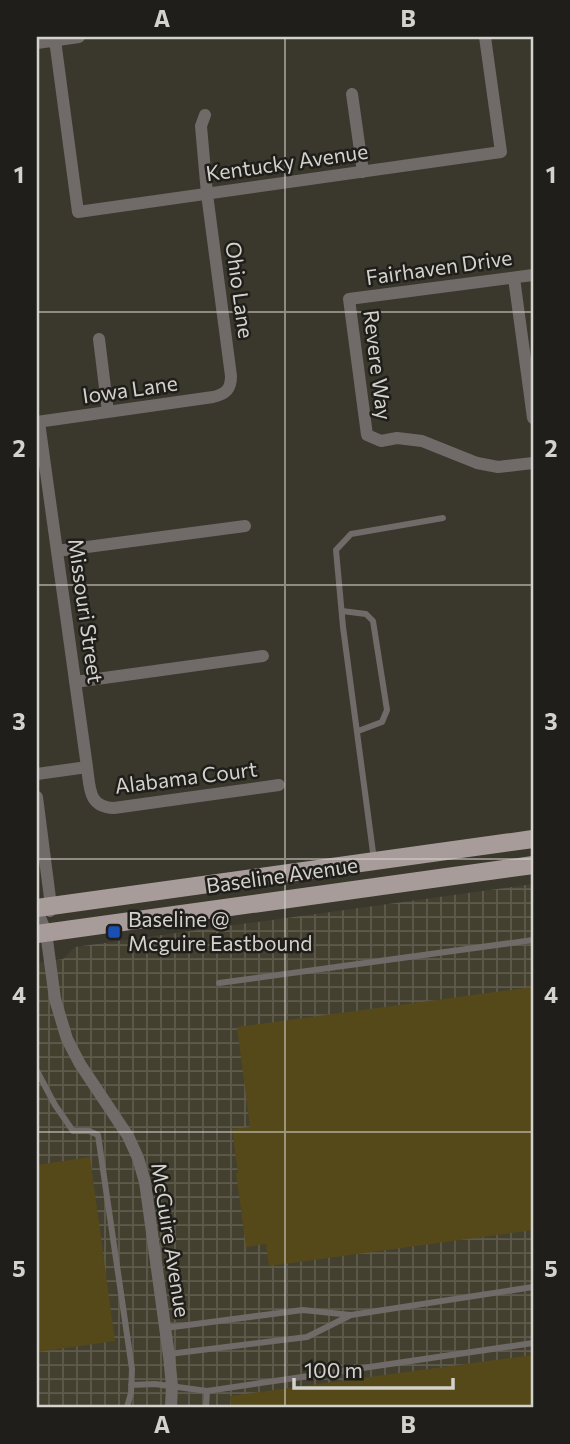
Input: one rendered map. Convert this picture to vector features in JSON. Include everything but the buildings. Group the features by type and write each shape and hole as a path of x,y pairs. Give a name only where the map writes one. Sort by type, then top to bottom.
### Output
{"main road":[{"name":"Baseline Avenue","path":"41,908 533,839"},
{"name":"Baseline Avenue","path":"41,933 533,865"}],"street":[{"path":"37,43 79,37"},
{"name":"Kentucky Avenue","path":"55,40 78,212 500,152 485,37"},
{"path":"352,94 363,172"},
{"name":"Ohio Lane","path":"205,115 201,126 207,194 231,376 228,391"},
{"name":"Fairhaven Drive","path":"349,299 533,275"},
{"path":"514,278 533,418"},
{"name":"Revere Way","path":"349,299 367,435 381,441 397,438 422,441 477,463 498,467 533,463"},
{"path":"99,339 108,412"},
{"name":"Iowa Lane","path":"38,422 213,397 228,391"},
{"name":"Missouri Street","path":"38,422 90,790 97,805"},
{"path":"57,551 245,526"},
{"path":"75,682 263,656"},
{"path":"37,774 87,767"},
{"name":"Alabama Court","path":"97,805 114,808 279,785"},
{"name":"McGuire Avenue","path":"37,797 41,933 55,999 67,1039 80,1064 128,1136 142,1170 148,1195 169,1354 171,1407"}],"lane":[{"path":"374,861 336,550 351,534 443,518"},
{"path":"342,611 366,614 373,621 387,710 383,722 358,731"},
{"path":"219,983 533,940"},
{"path":"37,1071 73,1131 89,1130 98,1135 132,1369 127,1407"},
{"path":"165,1328 303,1310 351,1315 533,1287"},
{"path":"169,1354 307,1337 351,1315"},
{"path":"131,1385 155,1384 207,1391 533,1343"},
{"path":"205,1407 207,1391"}],"shaded area":[{"path":"533,884 533,1407 37,1407 37,963 63,959 75,947"}],"place":[{"name":"Baseline @ Mcguire Eastbound","path":"114,932"}]}
